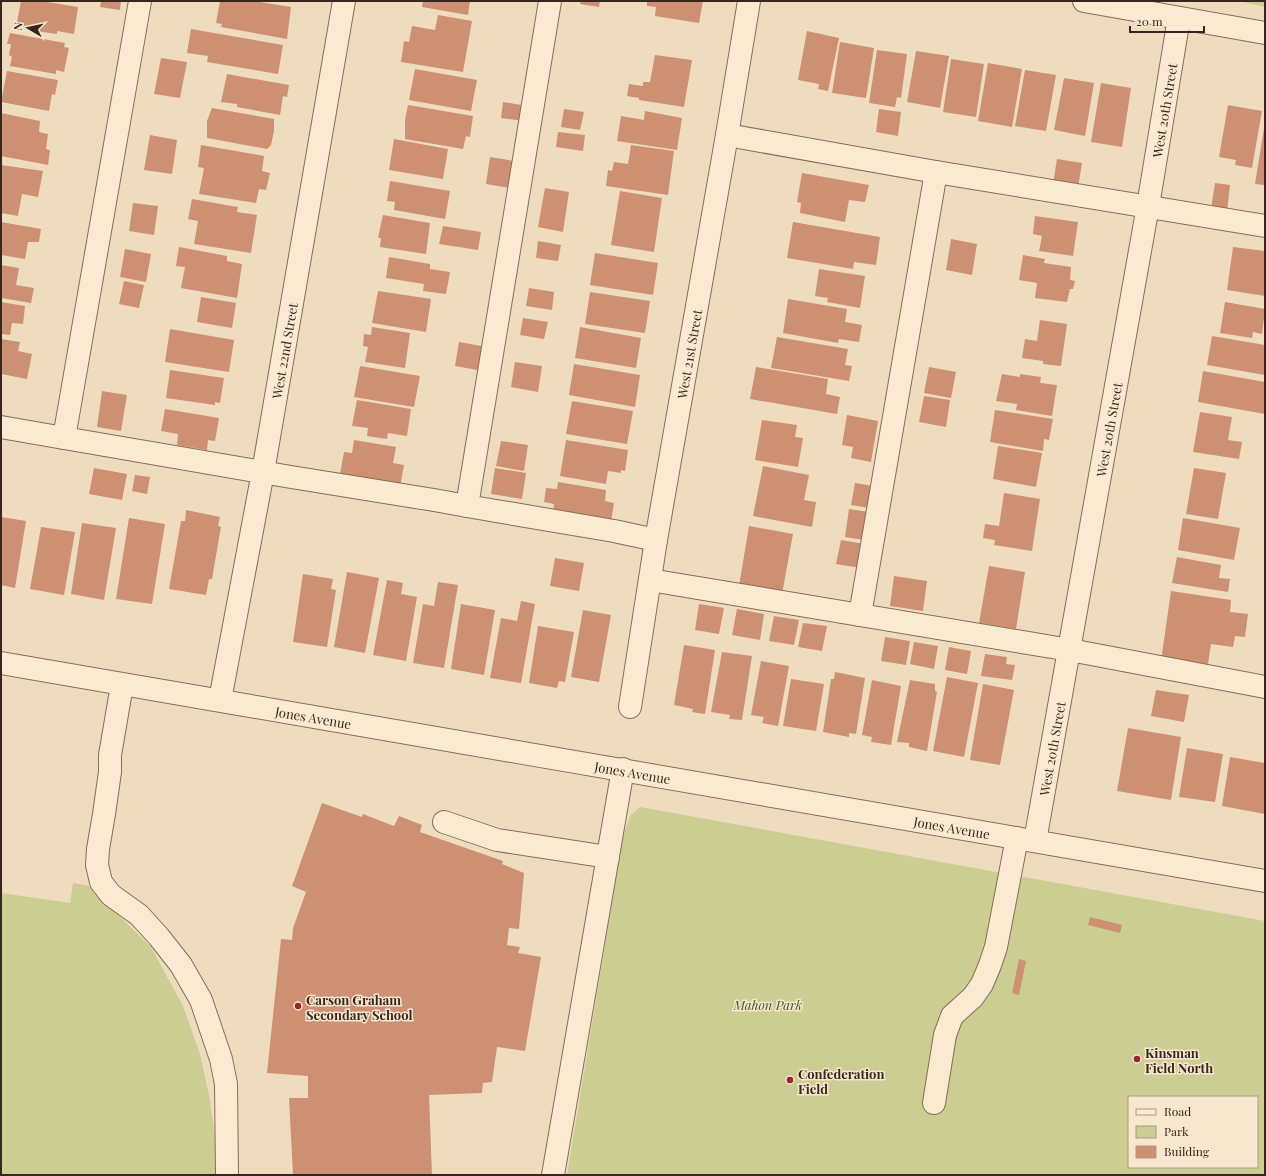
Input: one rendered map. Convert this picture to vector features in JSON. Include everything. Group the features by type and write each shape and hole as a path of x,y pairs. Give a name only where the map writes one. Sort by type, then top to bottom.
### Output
{"street":[{"path":"64,438 140,1"},
{"name":"West 22nd Street","path":"220,700 263,472 344,1"},
{"path":"467,506 550,1"},
{"name":"West 21st Street","path":"630,707 656,540 727,135 748,1"},
{"path":"1084,1 1265,33"},
{"name":"West 20th Street","path":"934,1103 945,1035 952,1016 973,997 982,984 996,947 1026,839 1070,650 1148,206 1179,18"},
{"path":"727,135 936,172 1265,226"},
{"path":"860,615 936,172"},
{"path":"1,427 614,531 656,540"},
{"path":"650,580 1070,650 1265,687"},
{"name":"Jones Avenue","path":"1,663 122,685 220,700 623,769 1265,881"},
{"path":"122,685 110,755 110,772 98,849 97,865 101,882 111,895 139,915 159,937 181,965 201,1000 221,1058 226,1084 227,1175"},
{"path":"553,1175 623,769"},
{"path":"444,822 497,840 608,857"}],"green space":[{"path":"1239,1 1265,1 1265,7"},
{"name":"Mahon Park","path":"640,807 1265,921 1265,1175 567,1175 623,836 630,816"},
{"path":"73,883 89,886 151,947 183,1006 200,1054 210,1100 216,1145 215,1175 1,1175 1,893 70,903"}],"building":[{"path":"21,1 41,1 78,7 74,34 57,31 57,34 16,28"},
{"path":"101,1 121,1 120,10 100,7"},
{"path":"220,1 254,1 291,7 287,39 221,27 222,24 216,23"},
{"path":"423,1 470,1 468,15 422,7"},
{"path":"581,1 600,1 599,7 580,4"},
{"path":"647,1 703,1 699,23 655,16 656,7 647,6"},
{"path":"438,15 472,21 463,72 401,62 404,41 409,42 412,26 435,30"},
{"path":"191,29 283,45 278,74 207,62 208,56 187,53"},
{"path":"807,31 839,38 828,91 818,89 819,84 798,80"},
{"path":"10,33 65,43 64,47 69,48 64,72 56,70 56,74 10,66 12,57 9,55 11,44 7,44"},
{"path":"840,42 874,48 866,98 832,93"},
{"path":"877,50 907,54 901,98 897,97 895,107 869,103"},
{"path":"916,51 949,56 940,108 907,102"},
{"path":"655,55 692,60 684,107 639,100 639,98 627,96 629,84 643,86 643,82 650,82"},
{"path":"161,58 187,62 180,98 154,94"},
{"path":"951,59 984,64 976,117 943,112"},
{"path":"988,63 1022,69 1012,127 978,121"},
{"path":"415,69 477,80 471,111 409,100"},
{"path":"1025,70 1056,75 1046,131 1015,126"},
{"path":"7,71 58,80 55,95 52,94 49,111 1,102"},
{"path":"227,74 289,85 287,97 283,96 280,115 237,107 237,104 221,102"},
{"path":"1064,78 1094,83 1085,136 1054,130"},
{"path":"1101,83 1131,88 1122,147 1091,142"},
{"path":"503,102 527,106 525,121 501,118"},
{"path":"408,105 473,116 470,137 466,136 463,149 405,139 405,120"},
{"path":"1228,105 1262,111 1252,168 1235,165 1236,160 1219,157"},
{"path":"212,108 274,119 274,131 271,145 267,149 207,138 207,121"},
{"path":"564,109 584,112 580,130 561,127"},
{"path":"879,109 901,112 898,136 876,132"},
{"path":"645,111 682,118 677,150 617,141 621,116 644,120"},
{"path":"1,113 40,121 39,132 48,134 46,149 50,150 48,165 1,156"},
{"path":"1265,128 1265,185 1255,184"},
{"path":"558,132 585,135 583,151 556,147"},
{"path":"150,135 177,140 172,174 144,170"},
{"path":"394,139 448,149 443,179 389,170"},
{"path":"201,145 264,156 262,171 270,173 266,190 259,189 256,203 199,194 204,168 198,167"},
{"path":"631,145 674,151 668,195 606,186 608,170 612,171 614,162 628,164"},
{"path":"490,157 520,162 516,189 486,184"},
{"path":"1057,159 1082,163 1078,188 1053,184"},
{"path":"1,165 43,171 38,197 22,194 18,216 1,213"},
{"path":"802,173 869,185 865,202 849,200 845,222 800,213 801,203 797,202"},
{"path":"390,181 450,191 445,219 394,210 395,202 387,201"},
{"path":"1215,183 1230,185 1227,212 1211,209"},
{"path":"545,188 569,192 563,232 538,227"},
{"path":"620,191 662,198 654,252 611,245"},
{"path":"192,199 238,207 237,212 257,215 251,253 194,244 198,221 188,219"},
{"path":"133,203 158,206 154,235 129,231"},
{"path":"383,215 430,223 426,254 380,247 381,238 378,238"},
{"path":"1035,216 1078,222 1073,256 1039,251 1042,236 1033,234"},
{"path":"1,222 41,229 39,242 28,242 25,259 1,255"},
{"path":"793,222 880,237 876,265 854,262 853,269 787,258"},
{"path":"443,226 481,232 478,250 439,244"},
{"path":"951,239 977,244 972,275 946,270"},
{"path":"538,241 561,245 558,261 536,258"},
{"path":"179,247 227,256 227,261 242,264 237,298 181,288 185,267 176,266"},
{"path":"1233,247 1265,251 1265,296 1227,290"},
{"path":"125,249 151,254 146,282 120,277"},
{"path":"595,253 658,263 653,295 590,285"},
{"path":"1023,255 1045,259 1044,263 1071,267 1070,280 1075,281 1073,289 1070,289 1067,302 1035,298 1037,283 1019,280"},
{"path":"389,257 430,264 430,269 450,272 446,294 423,291 424,284 386,278"},
{"path":"1,265 19,268 16,285 34,288 31,303 1,298"},
{"path":"819,269 865,276 860,308 827,302 828,298 815,296"},
{"path":"124,281 144,285 139,308 119,304"},
{"path":"529,288 554,292 552,310 526,306"},
{"path":"378,291 431,299 426,332 372,323"},
{"path":"590,292 650,301 645,333 585,324"},
{"path":"201,297 236,303 232,328 197,322"},
{"path":"788,299 847,309 845,322 862,325 859,342 839,339 838,343 783,333"},
{"path":"1,302 25,306 23,324 12,323 10,335 1,334"},
{"path":"1225,302 1265,309 1262,334 1253,332 1252,338 1220,333"},
{"path":"523,318 548,322 544,339 520,335"},
{"path":"1040,320 1067,324 1061,366 1043,364 1043,361 1022,358 1025,339 1037,341"},
{"path":"372,327 410,333 405,368 365,362 368,347 363,346 364,334 371,335"},
{"path":"580,327 641,338 636,368 575,358"},
{"path":"170,329 234,340 229,372 165,362"},
{"path":"1212,336 1265,345 1265,375 1207,365"},
{"path":"777,337 848,349 845,365 852,366 849,381 771,368"},
{"path":"1,339 20,342 18,351 32,354 27,379 1,374"},
{"path":"459,342 487,347 483,371 455,366"},
{"path":"515,362 542,366 538,392 511,387"},
{"path":"574,364 640,375 635,407 569,395"},
{"path":"360,366 420,376 414,407 354,397"},
{"path":"756,367 828,379 826,394 840,397 837,414 750,399"},
{"path":"929,367 956,372 951,398 924,393"},
{"path":"170,370 224,378 220,403 215,402 215,405 166,398"},
{"path":"1203,371 1265,382 1265,414 1198,402"},
{"path":"1002,374 1020,377 1020,374 1041,377 1040,383 1057,385 1052,416 1016,410 1017,404 996,401"},
{"path":"102,391 127,395 121,431 97,427"},
{"path":"924,396 950,400 946,427 919,422"},
{"path":"357,400 411,409 407,436 388,433 387,439 367,436 368,428 352,426"},
{"path":"572,401 633,411 627,444 566,434"},
{"path":"165,409 219,418 215,441 208,440 207,450 177,445 178,434 161,431"},
{"path":"995,410 1053,419 1049,440 1044,439 1043,451 990,442"},
{"path":"1200,412 1232,417 1228,440 1242,442 1239,459 1193,452"},
{"path":"847,415 878,421 871,462 851,458 853,447 842,445"},
{"path":"762,420 797,425 795,437 803,438 798,467 755,460"},
{"path":"354,440 396,447 393,463 404,465 400,487 339,480 344,452 352,453"},
{"path":"566,440 628,450 625,471 621,470 621,473 608,471 606,484 560,476"},
{"path":"501,441 528,445 524,471 496,466"},
{"path":"998,446 1042,453 1036,487 993,479"},
{"path":"763,466 809,475 804,500 816,502 812,527 753,516"},
{"path":"94,468 127,474 122,500 89,494"},
{"path":"495,468 526,473 522,499 491,494"},
{"path":"1194,468 1226,473 1218,519 1186,514"},
{"path":"135,475 150,477 147,494 132,491"},
{"path":"558,482 606,490 605,501 614,503 610,528 552,518 554,504 544,502 546,488 557,489"},
{"path":"855,483 880,487 876,509 851,505"},
{"path":"1004,493 1040,499 1032,551 994,545 995,540 983,538 985,524 999,526"},
{"path":"849,509 875,513 870,541 845,537"},
{"path":"186,510 220,517 218,526 221,527 212,579 209,579 206,595 169,589 181,521 185,521"},
{"path":"1,517 26,521 15,588 1,585"},
{"path":"129,518 165,524 152,604 116,599"},
{"path":"1183,518 1240,528 1234,560 1178,550"},
{"path":"82,523 116,528 104,600 71,594"},
{"path":"749,526 793,534 782,594 739,586"},
{"path":"41,527 75,532 64,595 30,589"},
{"path":"841,540 871,545 867,569 836,564"},
{"path":"1177,557 1221,565 1219,578 1230,579 1228,592 1172,583"},
{"path":"555,558 584,563 579,591 550,586"},
{"path":"989,566 1025,572 1016,629 979,623"},
{"path":"347,572 379,578 365,653 334,647"},
{"path":"303,574 333,579 331,589 336,590 327,647 293,642"},
{"path":"894,576 927,581 923,611 890,606"},
{"path":"387,580 403,583 401,594 417,597 406,661 373,655"},
{"path":"438,582 458,585 444,668 413,663 423,604 434,606"},
{"path":"1171,591 1231,600 1230,612 1248,614 1245,637 1235,636 1233,647 1211,644 1208,664 1198,663 1198,666 1161,661"},
{"path":"521,601 535,604 521,683 490,678 501,618 517,621"},
{"path":"461,604 495,610 484,675 451,669"},
{"path":"699,604 724,608 719,634 695,630"},
{"path":"737,609 764,614 760,640 732,635"},
{"path":"583,610 611,615 599,682 571,677"},
{"path":"774,616 799,620 794,645 769,641"},
{"path":"803,623 827,626 822,651 798,647"},
{"path":"538,626 574,632 565,682 559,681 557,688 529,683"},
{"path":"885,637 910,641 906,665 881,661"},
{"path":"914,642 938,646 934,669 910,664"},
{"path":"684,645 715,650 705,714 692,712 693,709 674,705"},
{"path":"949,647 971,651 967,674 945,670"},
{"path":"722,652 752,656 742,720 729,719 730,715 711,712"},
{"path":"985,654 1007,657 1006,664 1015,665 1012,680 981,676"},
{"path":"761,661 789,666 778,726 762,723 764,717 751,715"},
{"path":"835,672 865,678 856,734 849,733 849,737 823,732 831,679 834,679"},
{"path":"947,677 978,683 964,757 933,751"},
{"path":"791,679 824,684 816,731 783,726"},
{"path":"872,680 901,686 891,745 871,742 872,737 862,735"},
{"path":"910,680 935,684 935,691 937,692 927,751 909,747 909,743 897,742"},
{"path":"983,684 1014,690 1000,765 970,760"},
{"path":"1156,690 1189,695 1184,722 1151,716"},
{"path":"1128,728 1181,737 1171,800 1117,791"},
{"path":"1187,748 1223,754 1215,802 1179,797"},
{"path":"1230,757 1265,763 1265,814 1222,806"},
{"path":"322,803 362,817 363,814 394,826 399,816 422,825 420,832 503,861 502,864 524,873 519,929 509,928 507,945 520,947 518,953 541,957 525,1051 497,1047 492,1082 483,1083 482,1093 429,1095 432,1175 293,1175 289,1098 308,1098 308,1076 267,1073 281,939 292,940 293,928 306,892 292,886"},
{"path":"1090,917 1122,925 1120,933 1088,925"},
{"path":"1019,959 1026,961 1019,995 1012,993"}],"place":[{"name":"Carson Graham Secondary School","path":"298,1006"},
{"name":"Kinsman Field North","path":"1137,1059"},
{"name":"Confederation Field","path":"790,1080"}]}
